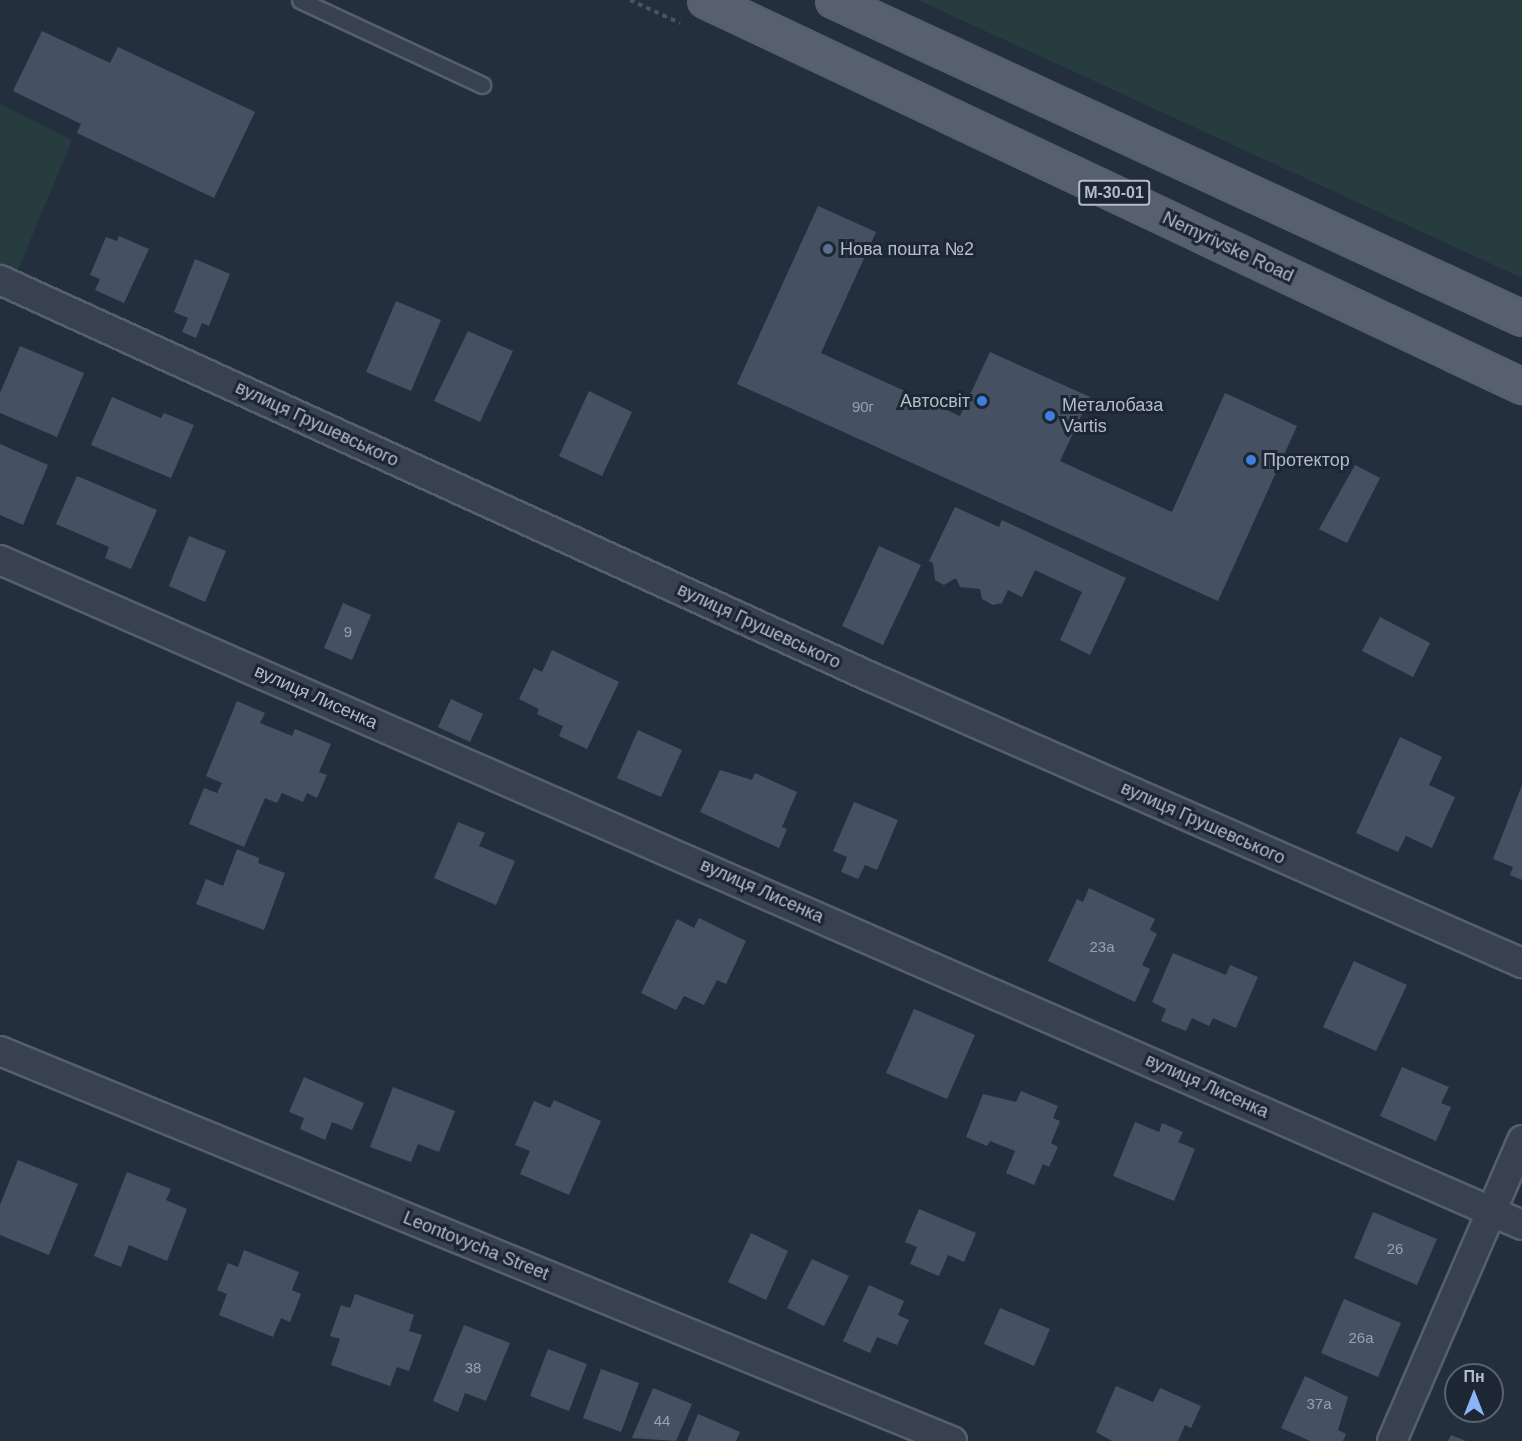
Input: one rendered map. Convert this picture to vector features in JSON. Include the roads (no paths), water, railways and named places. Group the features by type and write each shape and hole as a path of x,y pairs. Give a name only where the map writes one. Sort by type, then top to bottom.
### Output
{"main road":[{"name":"Nemyrivske Road","path":"705,0 1522,386"},
{"path":"833,0 1522,318"}],"street":[{"name":"вулиця Грушевського","path":"0,280 873,678 1522,963"},
{"name":"вулиця Лисенка","path":"0,560 1522,1225"},
{"name":"Leontovycha Street","path":"0,1051 952,1441"},
{"path":"1392,1441 1522,1140"}],"lane":[{"path":"300,0 482,85"}],"place":[{"name":"Нова пошта №2","path":"828,249"},
{"name":"Автосвіт","path":"982,401"},
{"name":"Металобаза Vartis","path":"1050,416"},
{"name":"Протектор","path":"1251,460"}]}
